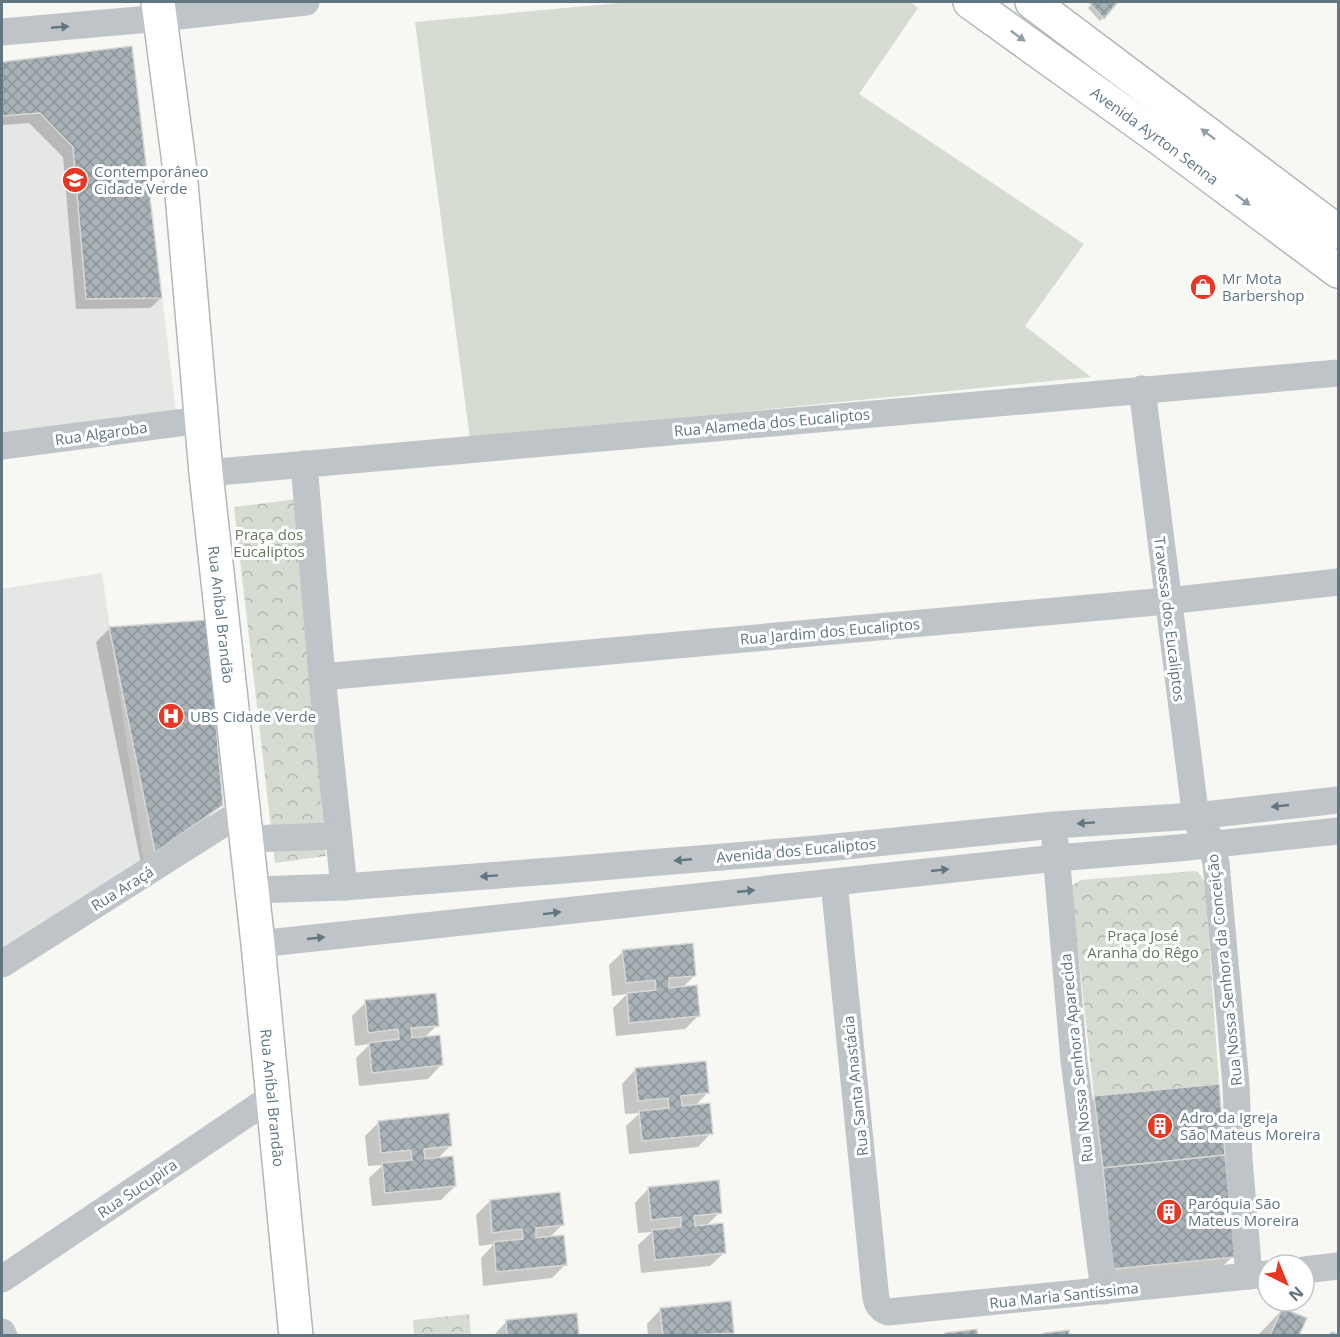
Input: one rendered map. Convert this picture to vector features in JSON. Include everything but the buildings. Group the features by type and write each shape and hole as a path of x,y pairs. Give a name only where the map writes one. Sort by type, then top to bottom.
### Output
{"street":[{"path":"2,32 159,10 306,2"},
{"name":"Avenida Ayrton Senna","path":"970,2 1162,140 1338,271"},
{"name":"Avenida Ayrton Senna","path":"1032,2 1338,232"},
{"name":"Rua Aníbal Brandão","path":"159,10 180,171 206,473 258,944 296,1335"},
{"name":"Rua Alameda dos Eucaliptos","path":"206,473 1338,373"},
{"name":"Travessa dos Eucaliptos","path":"1142,390 1196,816 1199,826 1206,831 1212,844"},
{"name":"Rua Algaroba","path":"2,446 201,420"},
{"path":"304,464 337,836 344,887"},
{"name":"Rua Jardim dos Eucaliptos","path":"322,677 1167,601 1338,582"},
{"name":"Avenida dos Eucaliptos","path":"252,891 344,887 806,850 1054,825 1196,816 1338,800"},
{"path":"245,825 337,836"},
{"name":"Rua Araçá","path":"2,964 245,825"},
{"name":"Rua Nossa Senhora Aparecida","path":"1054,825 1074,1061 1104,1291"},
{"path":"258,944 807,884 1338,831"},
{"name":"Rua Nossa Senhora da Conceição","path":"1212,844 1216,863 1236,1085 1239,1159 1256,1263"},
{"path":"806,850 807,884"},
{"name":"Rua Santa Anastácia","path":"834,882 875,1290"},
{"name":"Rua Sucupira","path":"2,1279 272,1097"},
{"path":"1316,1269 1338,1266"},
{"name":"Rua Maria Santíssima","path":"875,1290 877,1304 888,1312 1256,1275"}],"shaded area":[{"name":"Contemporâneo Cidade Verde","path":"132,46 176,413 2,432 2,62"},
{"path":"102,573 144,863 2,957 2,589"}],"green space":[{"path":"630,2 911,2 918,8 859,94 1084,244 1025,326 1091,377 470,439 415,22"},
{"name":"Praça dos Eucaliptos","path":"297,499 326,856 275,863 234,507"},
{"name":"Praça José Aranha do Rêgo","path":"1198,872 1205,882 1219,1084 1094,1096 1071,886 1081,880"},
{"path":"469,1314 471,1335 414,1335 413,1320"}],"place":[{"name":"Contemporâneo Cidade Verde","path":"75,180"},
{"name":"Mr Mota Barbershop","path":"1203,287"},
{"name":"UBS Cidade Verde","path":"171,716"},
{"name":"Adro da Igreja São Mateus Moreira","path":"1160,1126"},
{"name":"Paróquia São Mateus Moreira","path":"1169,1212"}]}
